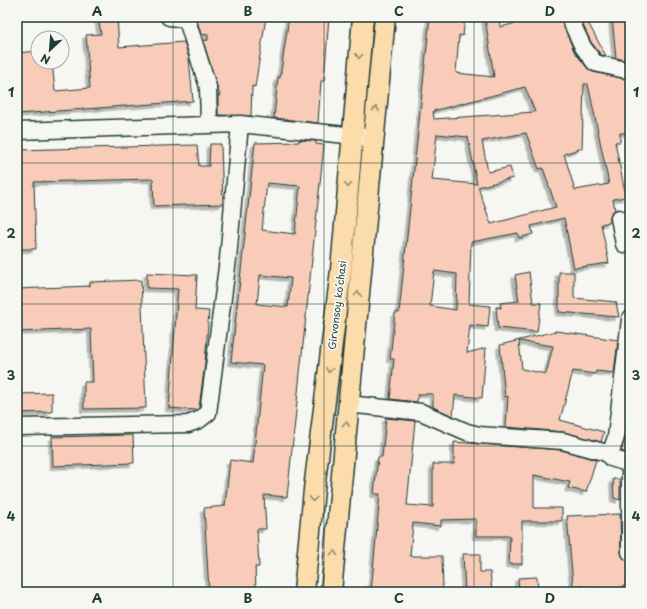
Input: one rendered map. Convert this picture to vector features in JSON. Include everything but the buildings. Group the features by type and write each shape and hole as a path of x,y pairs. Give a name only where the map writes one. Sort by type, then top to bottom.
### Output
{"main road":[{"name":"Girvonsoy koʻchasi","path":"304,592 314,490 341,270 363,17"},
{"name":"Girvonsoy koʻchasi","path":"331,592 384,17"}],"street":[{"path":"170,17 187,18 208,87 209,124"},
{"path":"569,17 583,47 595,63 630,71"},
{"path":"17,427 188,424 200,420 208,413 228,258 240,124"},
{"path":"17,131 240,124 373,138"},
{"path":"619,218 624,244 630,245"},
{"path":"607,453 612,449 616,437 630,319"},
{"path":"348,404 421,412 467,432 563,441 607,453 611,458 630,464 630,552"}]}
